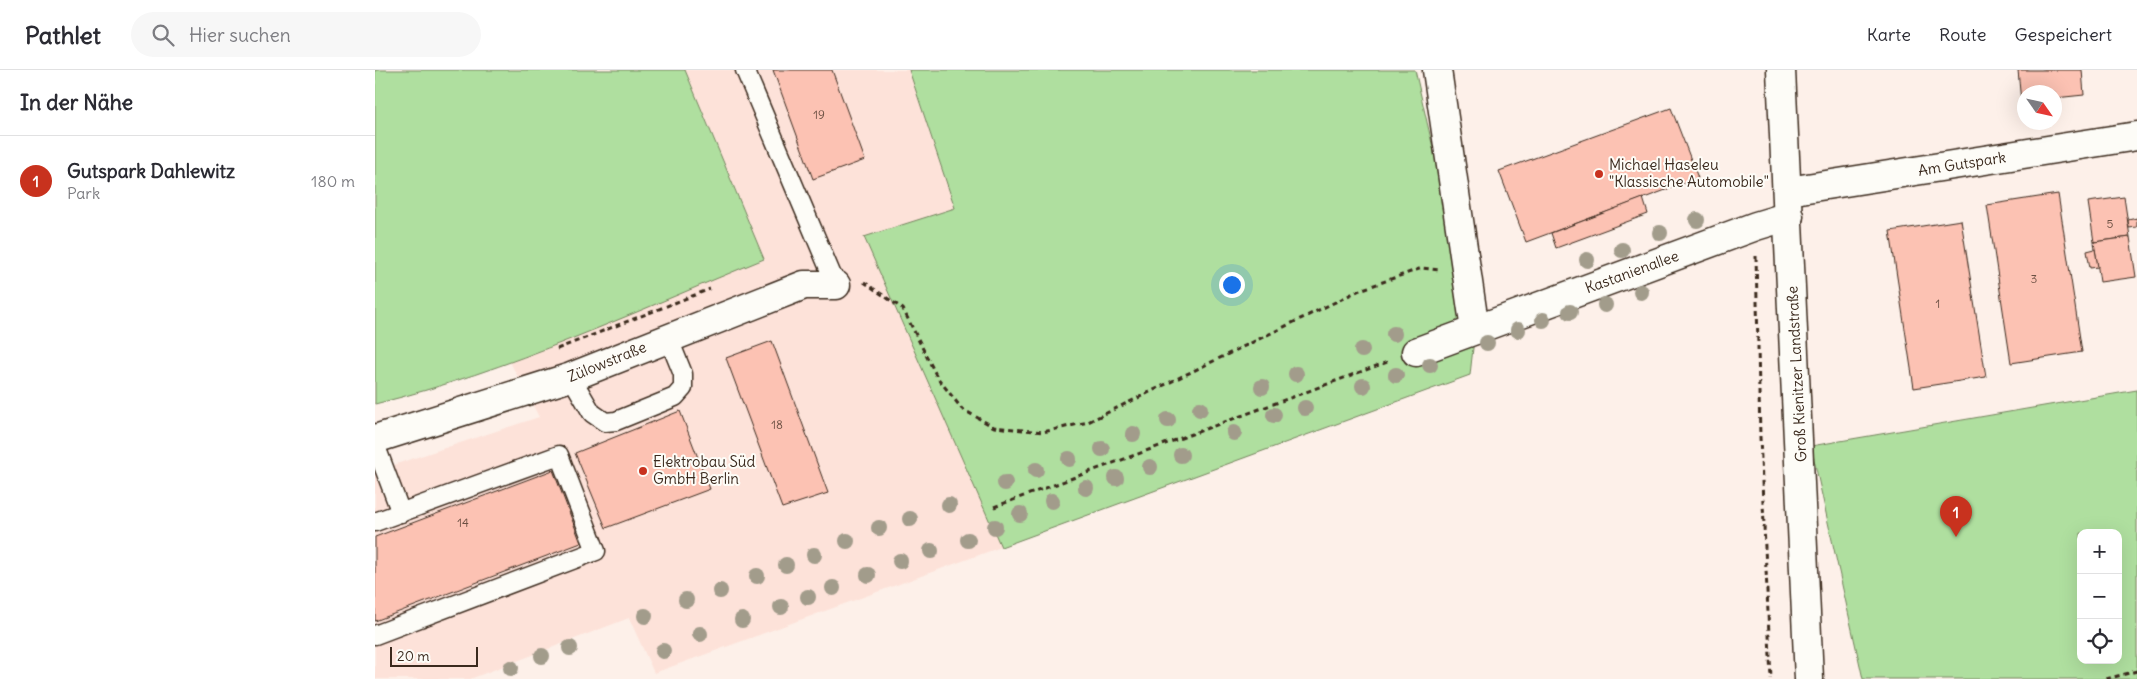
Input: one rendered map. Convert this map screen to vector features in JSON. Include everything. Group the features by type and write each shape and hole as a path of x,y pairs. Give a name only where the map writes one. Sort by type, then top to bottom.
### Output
{"street":[{"path":"1437,70 1475,330"},
{"name":"Groß Kienitzer Landstraße","path":"1781,70 1809,679"},
{"name":"Am Gutspark","path":"1788,204 2137,136"},
{"name":"Kastanienallee","path":"1416,352 1755,226 1788,204"},
{"name":"Zülowstraße","path":"375,439 571,377 668,337 804,285 836,285"}],"lane":[{"path":"745,70 836,285"},
{"path":"571,377 592,413 605,422 615,421 675,397 683,388 684,379 668,337"},
{"path":"375,444 401,513"},
{"path":"375,522 559,455 596,551 375,636"}],"path":[{"path":"1755,226 1771,679"},
{"path":"836,285 864,282 903,309 937,377 963,409 994,427 1043,432 1087,422 1360,290 1422,268 1467,274"},
{"path":"551,352 718,286"},
{"path":"994,507 1416,352"},
{"path":"2106,679 2137,671"}],"shaded area":[{"path":"685,70 909,70 955,208 865,238 1001,547 654,673 629,618 470,679 375,679 375,471 539,417 510,362 764,259"}],"green space":[{"path":"375,70 685,70 764,259 572,339 474,375 375,404"},
{"path":"909,70 1415,70 1475,330 1470,375 1001,547 864,237 955,208"},
{"path":"2137,390 2137,679 1863,679 1811,446"}],"building":[{"path":"773,70 832,70 865,160 813,179"},
{"path":"2018,70 2082,70 2084,95 2062,97 2062,85 2019,85"},
{"name":"Michael Haseleu \"Klassische Automobile\"","path":"1671,108 1698,178 1526,242 1499,171"},
{"path":"2058,194 2082,352 2011,363 1987,205"},
{"path":"2124,197 2130,237 2094,242 2088,202"},
{"path":"1643,198 1648,214 1556,248 1551,233"},
{"path":"2137,218 2137,227 2129,228 2128,220"},
{"path":"1961,220 1986,377 1914,388 1890,231"},
{"path":"2130,237 2136,277 2100,282 2094,242"},
{"path":"2095,249 2098,267 2090,268 2087,251"},
{"path":"772,341 828,493 782,508 726,358"},
{"name":"Elektrobau Süd GmbH Berlin","path":"680,411 710,489 606,528 575,453"},
{"path":"553,470 581,543 375,621 375,537"}],"place":[{"name":"Michael Haseleu \"Klassische Automobile\"","path":"1599,174"},
{"name":"Elektrobau Süd GmbH Berlin","path":"643,471"},
{"name":"Gutspark Dahlewitz","path":"1956,537"}]}
